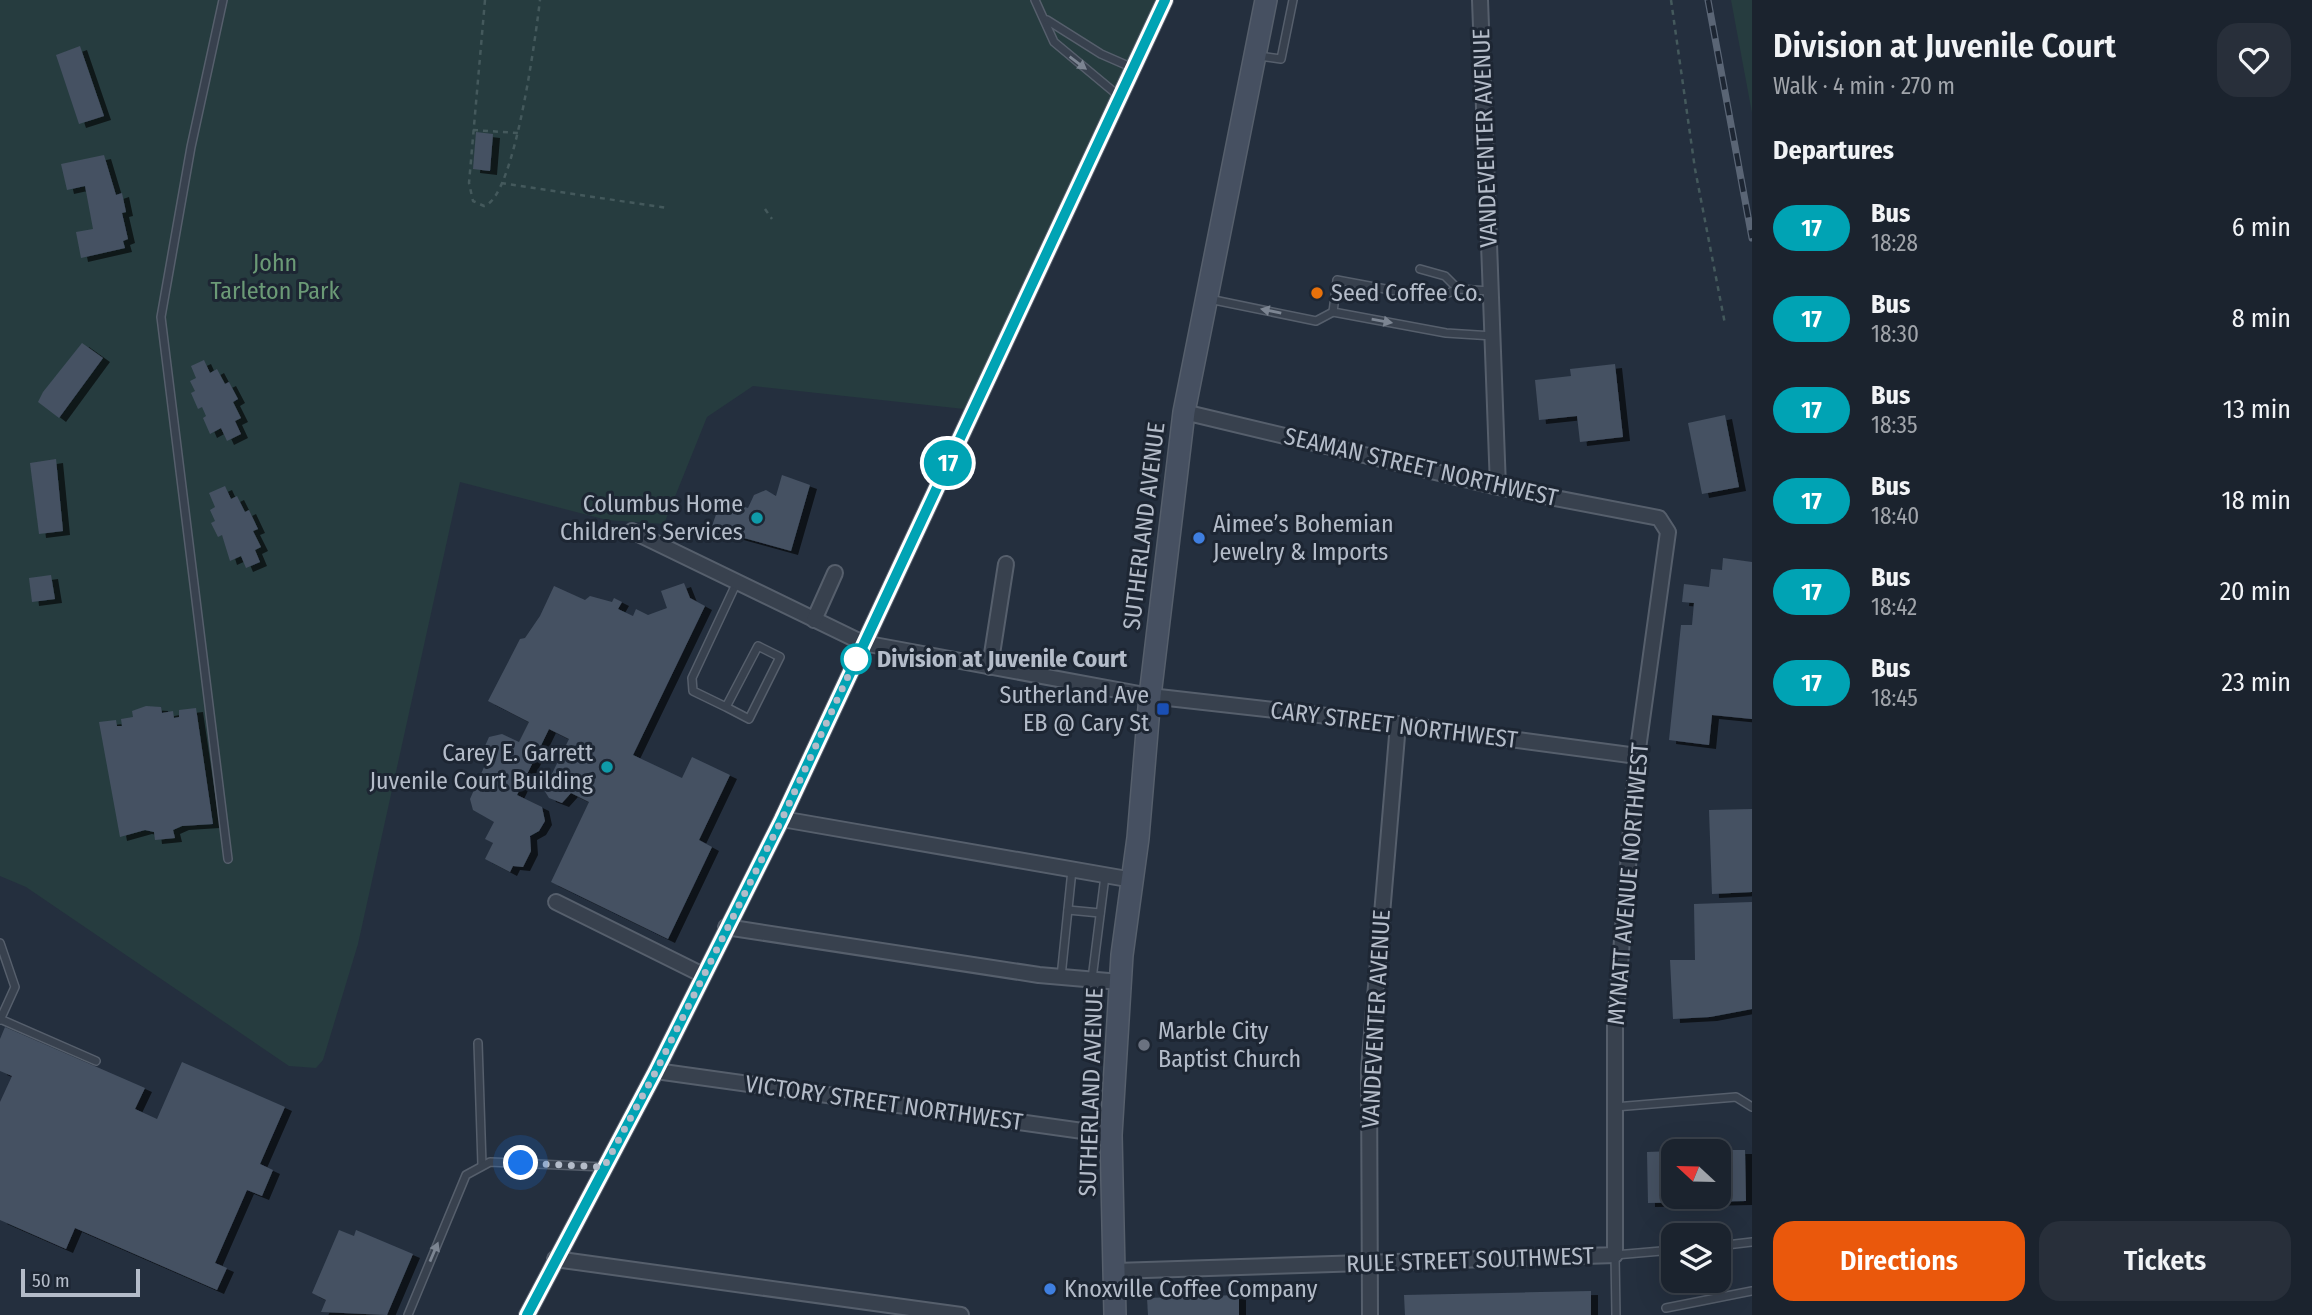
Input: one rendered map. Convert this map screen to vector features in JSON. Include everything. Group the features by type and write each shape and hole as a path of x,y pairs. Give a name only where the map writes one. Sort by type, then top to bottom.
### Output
{"street":[{"path":"527,1315 656,1071 782,819 1165,0"},
{"name":"SUTHERLAND AVENUE","path":"1115,1315 1111,1135 1120,982 1133,880 1150,696 1184,412 1266,0"},
{"name":"VANDEVENTER AVENUE","path":"1480,0 1498,487"},
{"name":"SEAMAN STREET NORTHWEST","path":"1184,412 1498,487 1659,518"},
{"name":"MYNATT AVENUE NORTHWEST","path":"1615,1255 1615,1026 1637,756 1668,532 1659,518"},
{"name":"CARY STREET NORTHWEST","path":"632,531 736,584 863,643 1150,696 1398,724 1637,756"},
{"path":"990,667 1006,564"},
{"path":"814,620 835,573"},
{"name":"VANDEVENTER AVENUE","path":"1370,1315 1369,1069 1398,724"},
{"path":"782,819 1133,880"},
{"path":"556,902 702,975"},
{"path":"726,928 1060,977 1120,982"},
{"name":"VICTORY STREET NORTHWEST","path":"656,1071 1111,1135"},
{"name":"RULE STREET SOUTHWEST","path":"1115,1271 1615,1255"},
{"path":"555,1259 961,1315"}],"lane":[{"path":"223,0 191,147 161,317 229,859"},
{"path":"1035,0 1054,42 1120,97"},
{"path":"1255,56 1281,59 1293,0"},
{"path":"1046,20 1077,41 1133,68"},
{"path":"1420,269 1445,276 1458,289"},
{"path":"1333,312 1337,280 1423,296 1441,296 1458,289 1491,291"},
{"path":"1207,298 1316,321 1333,312 1446,332 1493,335"},
{"path":"726,707 758,646 780,657 750,719 693,691 692,678 736,584"},
{"path":"1060,977 1073,868"},
{"path":"1092,979 1105,874"},
{"path":"1068,910 1100,914"},
{"path":"0,943 15,987 0,1020 96,1061"},
{"path":"478,1042 482,1165"},
{"path":"1615,1107 1736,1097 1752,1107"},
{"path":"408,1315 466,1175 490,1162 604,1167"},
{"path":"1731,1244 1752,1242"},
{"path":"1616,1315 1615,1255 1661,1251"},
{"path":"1666,1307 1752,1291"}],"path":[{"path":"485,0 469,183 473,201 484,206 490,204 501,183 518,133 529,87 540,0"},
{"path":"1671,0 1695,169 1726,324"},
{"path":"473,130 518,133"},
{"path":"501,183 667,208"},
{"path":"765,209 772,219"}],"green space":[{"name":"John Tarleton Park","path":"0,0 1156,0 964,409 753,386 707,417 664,524 607,520 460,482 358,944 323,1060 316,1068 289,1066 26,887 0,876"},
{"path":"1731,0 1752,0 1752,113"}],"building":[{"path":"80,46 104,116 79,124 56,55"},
{"path":"476,132 493,134 490,171 473,169"},
{"path":"104,155 116,195 122,193 126,212 122,213 128,239 123,241 125,248 81,258 76,232 93,229 85,186 67,190 61,164"},
{"path":"82,343 103,358 59,418 38,402"},
{"path":"204,360 210,373 217,369 225,384 229,382 238,399 233,402 241,418 235,421 241,434 227,441 221,428 210,434 203,418 206,416 202,407 198,409 191,393 195,391 190,381 196,378 191,366"},
{"path":"1615,364 1623,437 1580,442 1577,416 1539,420 1535,380 1571,376 1570,369"},
{"path":"1725,415 1739,487 1702,494 1688,423"},
{"path":"56,459 63,531 39,534 30,463"},
{"name":"Columbus Home Children's Services","path":"782,475 810,485 791,551 711,529 721,500 748,508 754,495 766,490 776,496"},
{"path":"225,486 231,499 237,496 245,512 249,510 258,529 253,531 261,547 255,550 260,562 246,568 241,556 230,561 222,535 218,537 211,523 215,521 210,510 215,507 209,493"},
{"path":"1723,558 1752,562 1752,719 1712,715 1709,745 1669,740 1681,625 1692,625 1694,603 1682,602 1684,584 1709,587 1711,569 1722,570"},
{"path":"51,575 55,599 32,602 29,578"},
{"name":"Carey E. Garrett Juvenile Court Building","path":"684,583 690,598 705,606 633,755 682,778 692,757 730,775 699,840 712,847 668,939 551,882 589,802 571,793 562,803 549,798 544,790 569,739 549,729 517,795 542,807 545,821 539,831 530,836 531,851 523,867 513,866 510,872 485,859 493,843 485,839 494,822 473,810 470,799 488,758 481,755 489,737 502,734 519,742 529,722 488,701 520,639 525,638 540,616 554,586 585,600 590,596 612,602 614,598 622,602 618,609 633,616 636,609 648,615 667,608 661,591"},
{"path":"146,706 161,707 162,713 173,711 174,718 179,717 179,710 196,708 213,824 182,826 173,830 175,838 155,840 154,832 145,830 120,837 99,722 116,720 117,726 122,726 121,719 133,717 132,711"},
{"path":"1752,809 1752,892 1712,894 1709,810"},
{"path":"1752,902 1752,1009 1710,1017 1673,1019 1670,960 1695,960 1694,904"},
{"path":"5,1027 145,1088 135,1109 157,1119 182,1062 285,1107 260,1164 273,1170 262,1196 247,1190 215,1263 227,1268 217,1290 75,1228 66,1249 0,1220 0,1102 12,1076 0,1071 0,1039"},
{"path":"1731,1150 1745,1150 1746,1201 1731,1201"},
{"path":"1661,1151 1661,1203 1648,1203 1647,1152"},
{"path":"339,1230 354,1236 356,1230 413,1254 387,1315 321,1312 326,1300 312,1293"},
{"path":"1591,1291 1591,1315 1405,1315 1404,1295"},
{"path":"1239,1295 1239,1315 1148,1315 1147,1298"}],"railway":[{"path":"1708,0 1752,238"}],"bus line":[{"name":"17","path":"527,1315 656,1071 782,819 1165,0"}],"place":[{"name":"Seed Coffee Co.","path":"1317,293"},
{"name":"Columbus Home Children's Services","path":"757,518"},
{"name":"Aimee’s Bohemian Jewelry & Imports","path":"1199,538"},
{"name":"Division at Juvenile Court","path":"856,659"},
{"name":"Sutherland Ave EB @ Cary St","path":"1163,709"},
{"name":"Carey E. Garrett Juvenile Court Building","path":"607,767"},
{"name":"Marble City Baptist Church","path":"1144,1045"},
{"name":"Knoxville Coffee Company","path":"1050,1289"}],"route":[{"path":"521,1163 604,1167 656,1071 782,819 856,659"}]}
